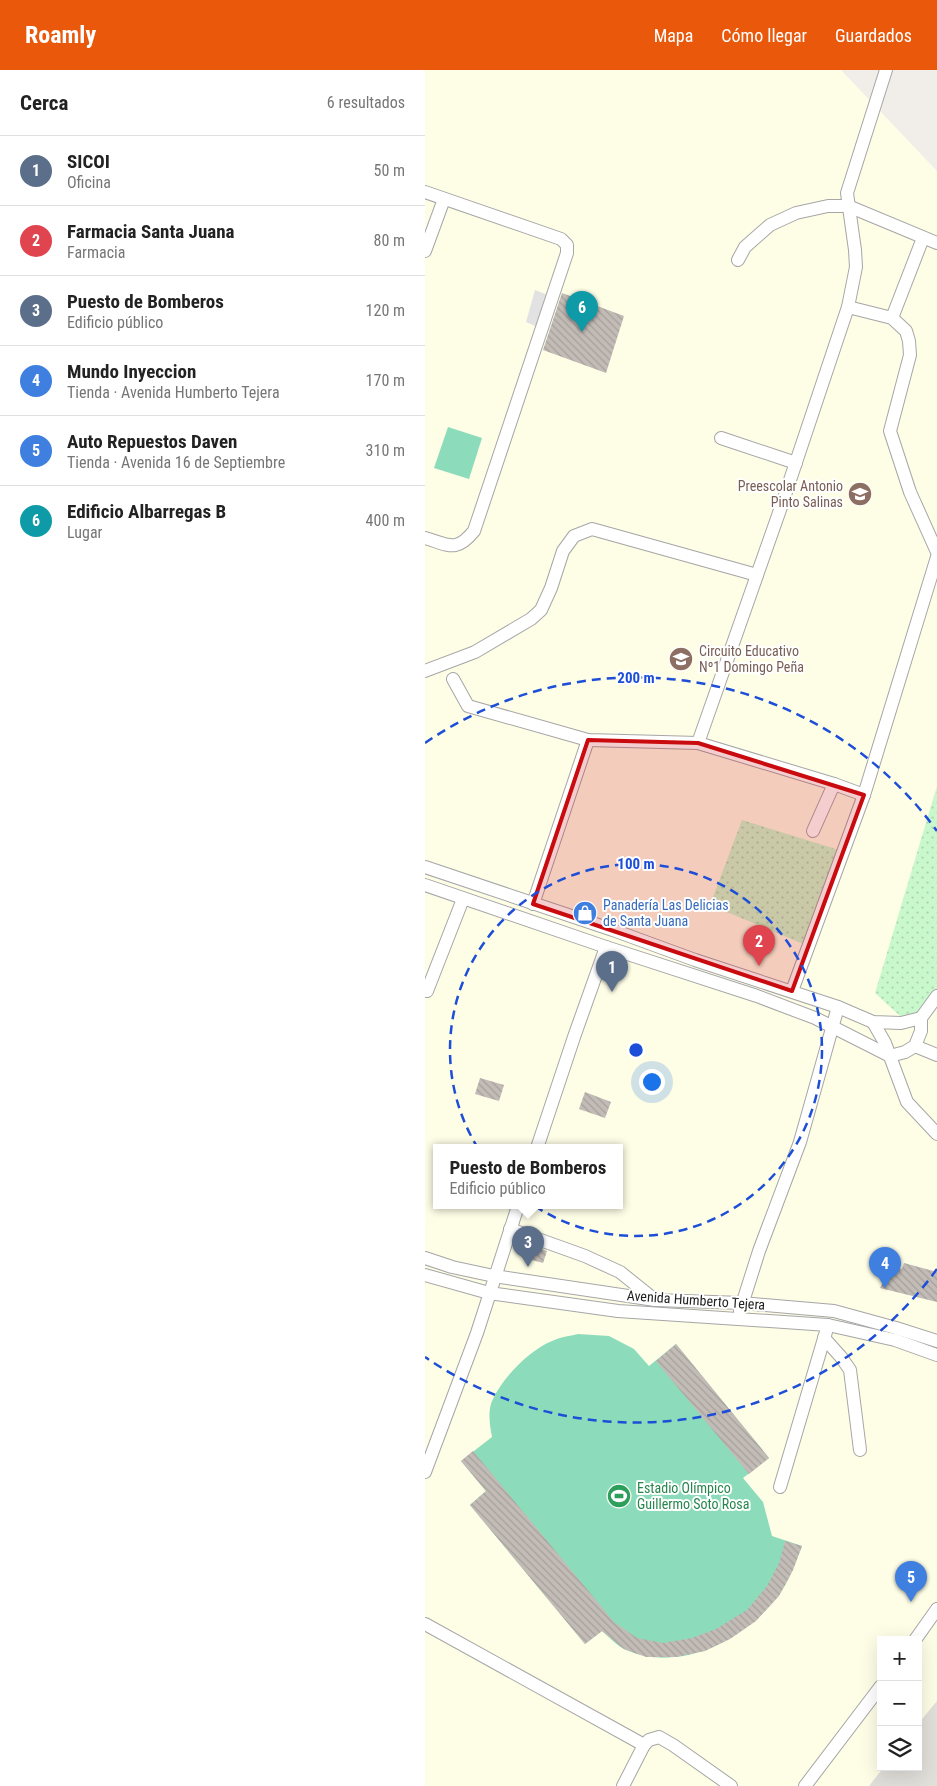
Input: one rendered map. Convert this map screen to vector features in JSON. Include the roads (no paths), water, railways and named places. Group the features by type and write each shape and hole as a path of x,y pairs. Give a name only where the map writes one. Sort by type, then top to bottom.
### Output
{"street":[{"path":"698,743 796,463 848,307 856,267 847,193 886,70"},
{"path":"425,192 561,239 567,245 567,254 474,531 466,542 453,547 425,538"},
{"path":"425,251 444,199"},
{"path":"738,260 745,247 770,225 796,213 828,206 848,206 937,243"},
{"path":"892,318 923,238"},
{"path":"848,307 892,318 906,331 910,355 890,431 910,492 937,552"},
{"path":"721,438 796,463"},
{"path":"425,671 475,652 531,619 541,610 551,588 563,551 574,536 592,529 757,575"},
{"path":"792,991 864,795 937,557"},
{"path":"453,679 468,706 588,740 698,743 835,784 864,795"},
{"path":"533,904 588,740"},
{"path":"813,831 835,784"},
{"path":"425,867 613,930 695,960 792,991 873,1022 901,1023 921,1018"},
{"path":"425,885 757,996 833,1027 890,1056 905,1052 915,1046 921,1031 921,1018 937,996"},
{"path":"427,991 463,899"},
{"path":"538,1144 606,947"},
{"path":"738,1318 759,1251 800,1142 838,1007"},
{"path":"873,1022 885,1044 907,1102 937,1134"},
{"path":"915,1046 937,1055"},
{"path":"425,1472 477,1333 517,1209"},
{"path":"510,1229 585,1256 621,1272 655,1300"},
{"name":"Avenida Humberto Tejera","path":"425,1258 452,1267 494,1276 655,1300 742,1303 833,1311 937,1341"},
{"name":"Avenida Humberto Tejera","path":"425,1275 489,1293 618,1311 828,1325 895,1340 937,1355"},
{"path":"780,1487 828,1325"},
{"path":"823,1338 851,1370 860,1450"},
{"path":"918,1636 937,1609"},
{"path":"425,1624 644,1744"},
{"path":"805,1786 877,1691"},
{"path":"623,1786 644,1744 649,1740 659,1737 731,1786"}],"place":[{"name":"Edificio Albarregas B","path":"582,332"},
{"name":"Preescolar Antonio Pinto Salinas","path":"860,494"},
{"name":"Circuito Educativo Nº1 Domingo Peña","path":"681,659"},
{"name":"Panadería Las Delicias de Santa Juana","path":"585,913"},
{"name":"Farmacia Santa Juana","path":"759,966"},
{"name":"SICOI","path":"612,992"},
{"name":"Puesto de Bomberos","path":"528,1267"},
{"name":"Mundo Inyeccion","path":"885,1288"},
{"name":"Estadio Olímpico Guillermo Soto Rosa","path":"619,1496"},
{"name":"Auto Repuestos Daven","path":"911,1602"}]}
